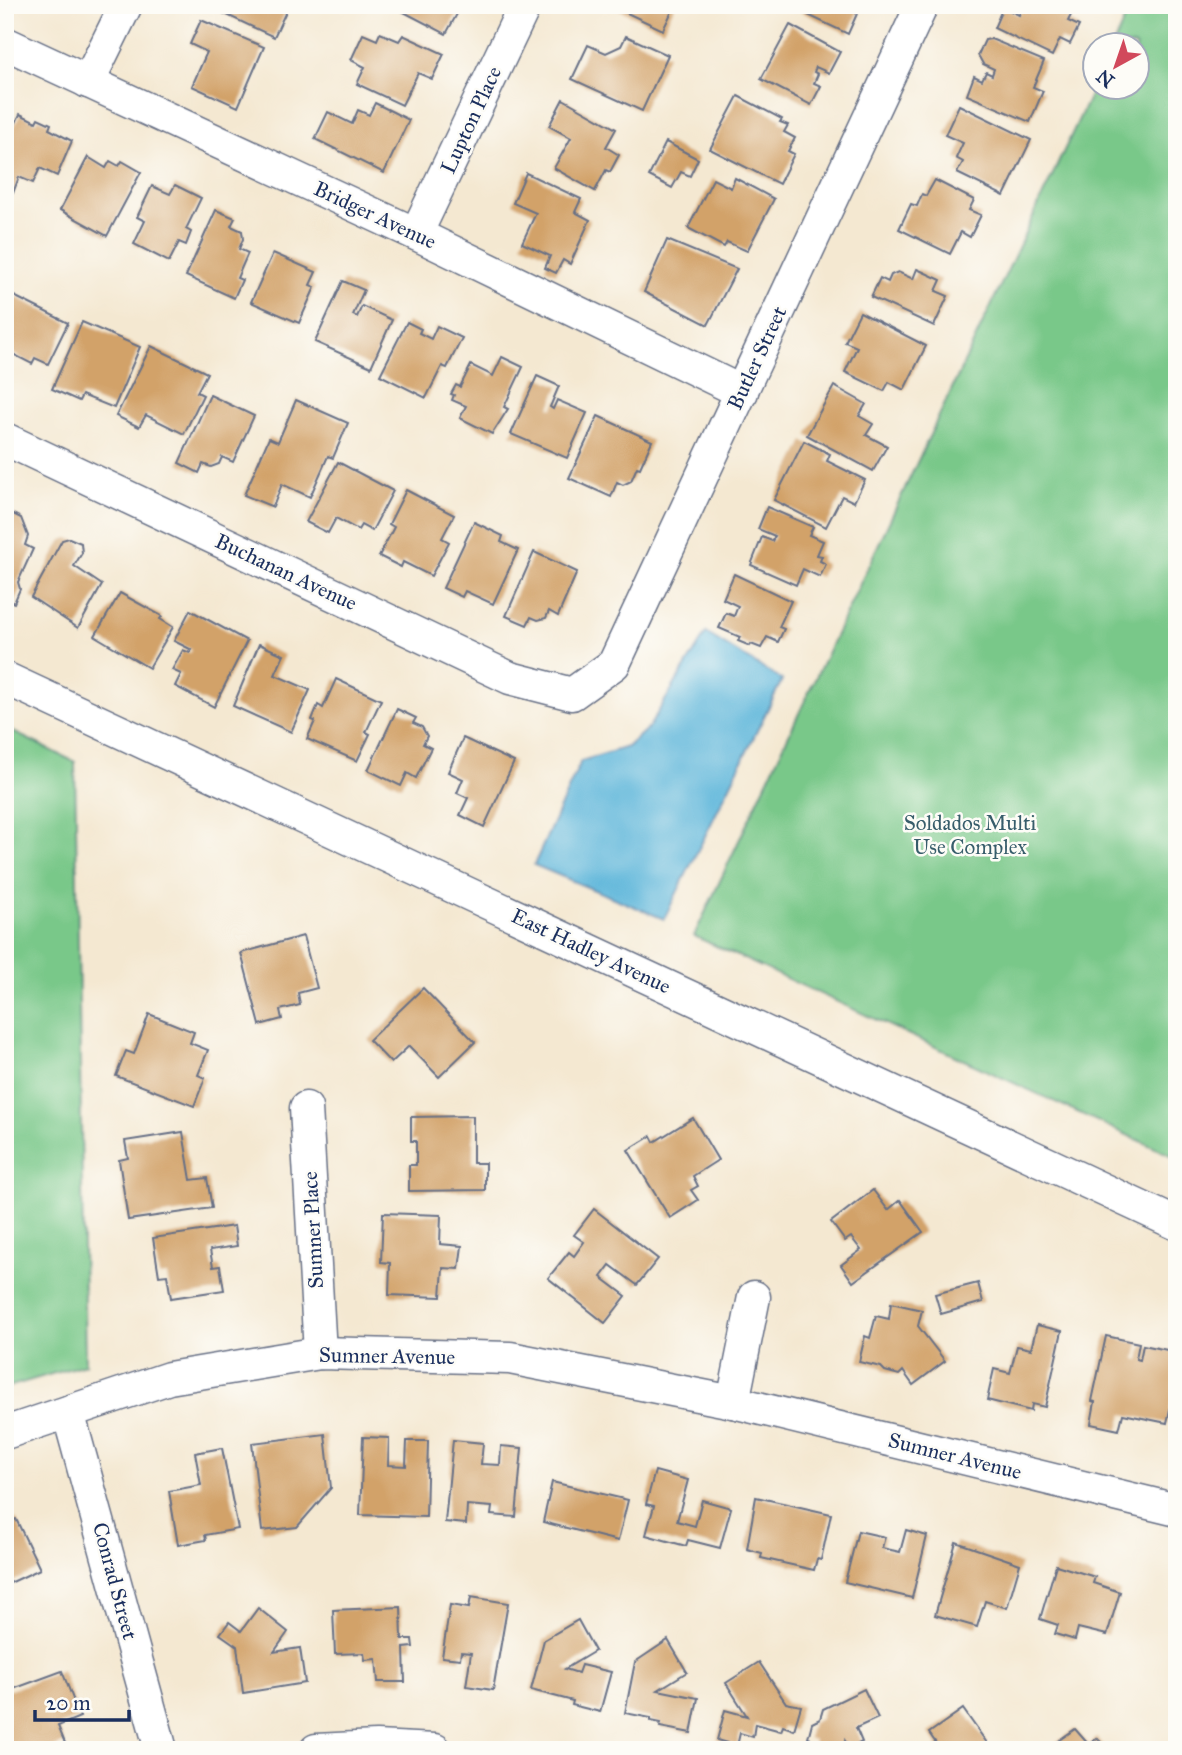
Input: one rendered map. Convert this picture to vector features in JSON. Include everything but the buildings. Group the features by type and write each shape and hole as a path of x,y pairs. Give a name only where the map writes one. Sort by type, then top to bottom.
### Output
{"street":[{"path":"88,82 126,5"},
{"name":"Lupton Place","path":"416,234 525,5"},
{"name":"Butler Street","path":"572,694 614,664 922,5"},
{"name":"Bridger Avenue","path":"5,43 416,234 742,392"},
{"name":"Buchanan Avenue","path":"5,439 510,678 572,694"},
{"name":"East Hadley Avenue","path":"5,678 1177,1224"},
{"name":"Sumner Place","path":"306,1108 320,1353"},
{"path":"733,1402 754,1297"},
{"name":"Sumner Avenue","path":"5,1433 169,1378 320,1353 510,1358 733,1402 1177,1510"},
{"name":"Conrad Street","path":"68,1412 161,1750"},
{"path":"316,1750 376,1747 435,1750"}],"green space":[{"name":"Soldados Multi Use Complex","path":"1131,5 1177,5 1177,1158 694,936 1087,102 1150,102 1150,32 1119,32"},
{"path":"5,728 75,762 85,1364 5,1388"}],"water":[{"path":"706,633 782,680 664,919 534,865 581,761 627,747 649,727"}]}
